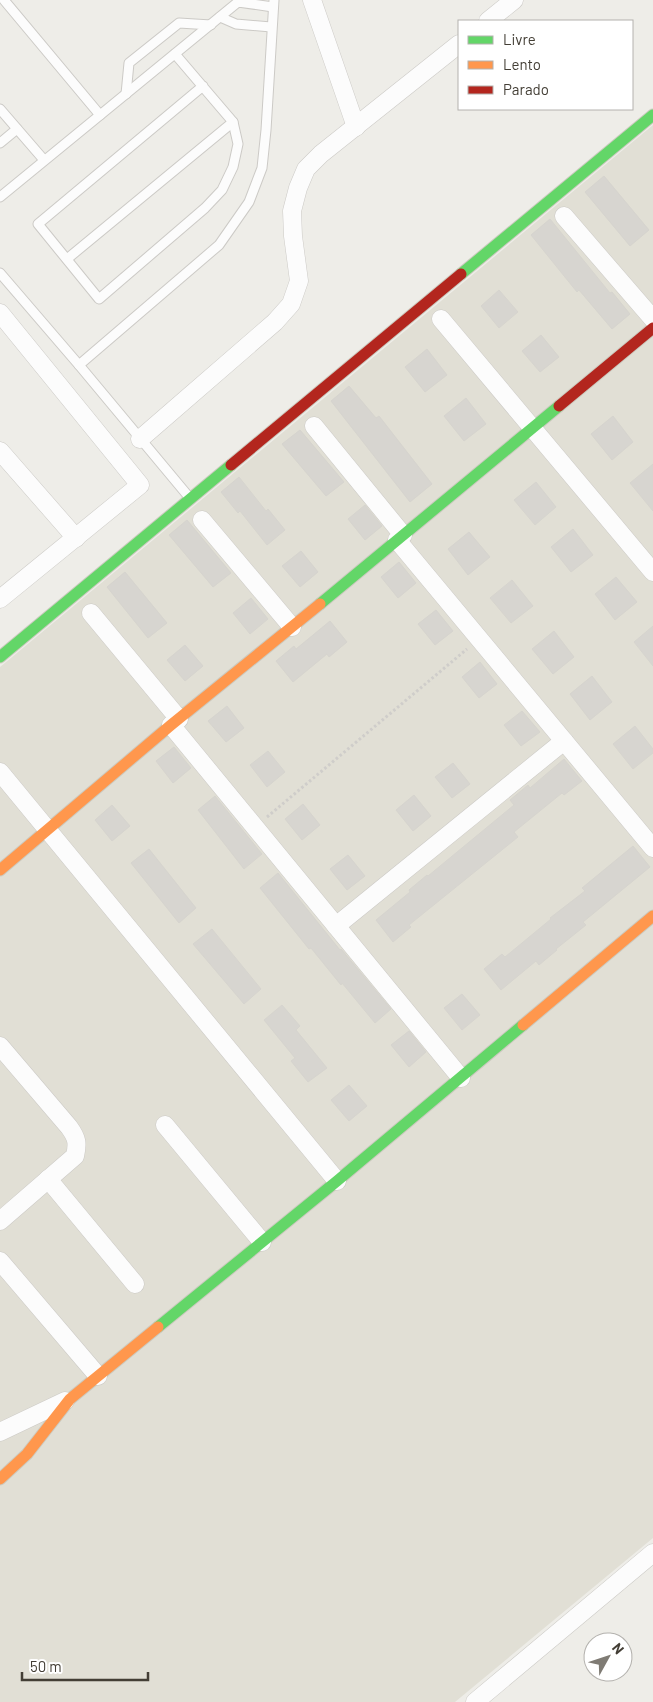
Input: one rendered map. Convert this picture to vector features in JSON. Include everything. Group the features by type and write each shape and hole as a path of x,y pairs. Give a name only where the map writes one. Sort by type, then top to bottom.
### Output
{"street":[{"path":"312,0 356,127"},
{"path":"489,20 514,0"},
{"path":"140,438 275,322 291,304 299,281 292,236 292,211 298,188 306,169 321,154 458,45"},
{"path":"0,657 653,116"},
{"path":"564,216 653,319"},
{"path":"0,313 140,485 0,599"},
{"path":"441,319 653,572"},
{"path":"0,870 175,722 653,328"},
{"path":"314,426 479,639 653,848"},
{"path":"0,450 76,538"},
{"path":"202,520 292,627"},
{"path":"91,613 255,828 461,1078"},
{"path":"336,926 564,741"},
{"path":"0,772 337,1181"},
{"path":"0,1479 27,1454 70,1399 337,1181 653,916"},
{"path":"0,1221 75,1156 78,1145 76,1136 1,1049"},
{"path":"164,1125 262,1242"},
{"path":"48,1179 135,1284"},
{"path":"0,1262 98,1376"},
{"path":"2,1431 70,1399"},
{"path":"2,1431 14,1435 27,1454"},
{"path":"476,1702 653,1553"}],"lane":[{"path":"4,0 100,115"},
{"path":"0,196 238,2 274,3 262,168 249,202 219,244 79,365"},
{"path":"220,17 236,24 271,27"},
{"path":"126,94 130,63 179,23 211,25"},
{"path":"175,54 203,86 234,122 238,144 233,167 222,190 205,208 99,299 38,224 203,86"},
{"path":"0,109 44,160"},
{"path":"67,259 234,122"},
{"path":"0,143 17,129"},
{"path":"0,273 191,499"}],"path":[{"path":"255,828 479,639"}],"shaded area":[{"path":"653,125 653,1538 455,1702 0,1702 0,667"}],"building":[{"path":"604,176 649,230 630,246 585,192"},
{"path":"550,219 610,293 612,292 630,314 612,329 579,290 577,292 531,235"},
{"path":"499,290 518,312 499,328 481,306"},
{"path":"541,335 559,357 540,372 522,351"},
{"path":"427,349 447,375 425,392 405,367"},
{"path":"349,386 376,418 379,416 432,484 410,502 331,401"},
{"path":"466,398 486,424 464,441 444,416"},
{"path":"613,416 633,442 612,460 591,434"},
{"path":"300,430 344,482 326,496 282,444"},
{"path":"653,464 653,511 630,483"},
{"path":"239,477 266,511 268,509 285,530 267,545 240,511 238,513 221,492"},
{"path":"536,482 556,507 535,525 514,500"},
{"path":"365,505 382,526 365,540 348,519"},
{"path":"187,520 231,573 213,587 169,535"},
{"path":"573,529 593,555 571,572 551,547"},
{"path":"469,532 490,557 468,575 448,549"},
{"path":"301,551 318,572 300,587 282,566"},
{"path":"399,562 416,583 398,598 381,577"},
{"path":"125,572 167,623 148,638 107,587"},
{"path":"616,577 637,602 615,620 595,594"},
{"path":"512,580 533,606 511,623 490,598"},
{"path":"251,598 268,619 250,634 233,613"},
{"path":"436,610 453,631 435,645 418,624"},
{"path":"330,621 347,642 329,657 327,654 293,682 276,661 294,646 296,649"},
{"path":"653,626 653,666 634,642"},
{"path":"554,631 574,657 553,674 532,649"},
{"path":"185,645 203,666 185,681 167,660"},
{"path":"480,662 497,684 479,698 462,677"},
{"path":"592,676 612,702 590,720 570,694"},
{"path":"227,706 244,728 226,742 208,721"},
{"path":"522,711 540,732 521,746 504,725"},
{"path":"635,726 653,749 653,753 633,769 613,744"},
{"path":"174,747 191,768 173,783 156,761"},
{"path":"268,751 285,772 267,787 250,765"},
{"path":"564,759 582,781 564,795 562,793 514,832 518,837 409,925 411,927 393,942 376,920 427,875 514,805 510,800 528,785 530,788"},
{"path":"453,763 470,784 452,798 435,777"},
{"path":"414,795 431,816 413,831 396,810"},
{"path":"215,796 262,854 244,869 198,810"},
{"path":"303,804 320,825 302,840 285,819"},
{"path":"112,805 130,826 112,841 95,820"},
{"path":"633,846 650,867 583,922 586,925 539,965 536,961 501,990 484,969 502,954 505,957 585,891 582,888"},
{"path":"149,849 196,908 179,923 131,863"},
{"path":"348,855 365,876 347,890 330,869"},
{"path":"278,873 340,950 391,1009 375,1023 311,948 309,949 260,888"},
{"path":"212,929 261,989 244,1004 193,944"},
{"path":"462,994 480,1015 462,1030 444,1008"},
{"path":"282,1005 300,1026 296,1030 327,1068 308,1082 291,1061 295,1058 264,1020"},
{"path":"409,1031 426,1052 409,1067 391,1045"},
{"path":"349,1085 367,1106 349,1121 331,1100"}],"traffic: fast":[{"path":"461,274 653,115"},
{"path":"320,604 559,406"},
{"path":"0,657 231,465"},
{"path":"158,1327 337,1181 523,1025"}],"traffic: slow":[{"path":"0,870 171,725 320,604"},
{"path":"523,1025 653,916"},
{"path":"0,1479 27,1454 70,1399 158,1327"}],"traffic: jam":[{"path":"231,465 461,274"},
{"path":"559,406 653,328"}]}
